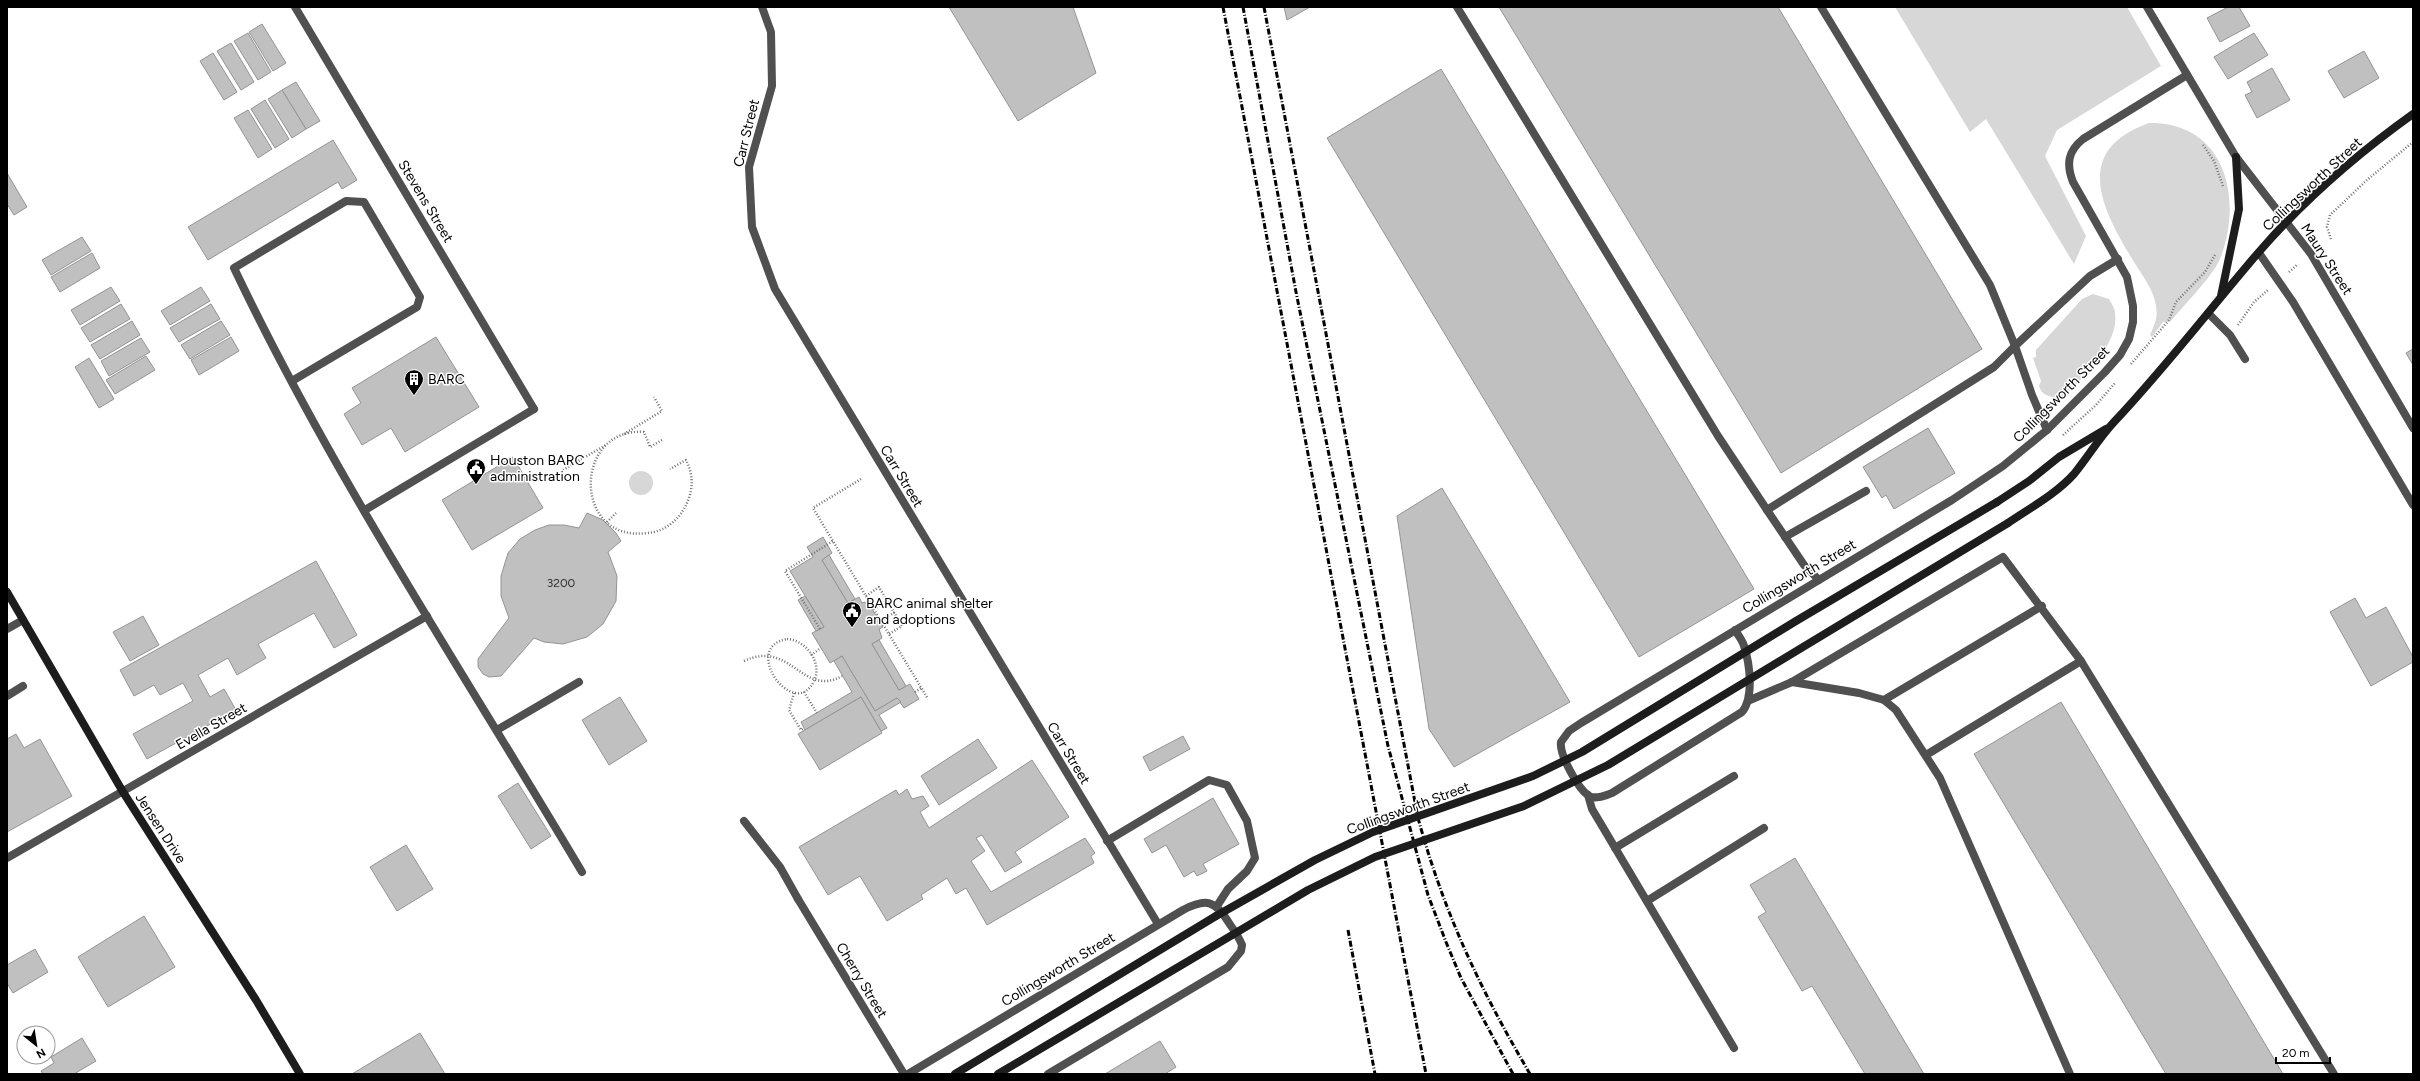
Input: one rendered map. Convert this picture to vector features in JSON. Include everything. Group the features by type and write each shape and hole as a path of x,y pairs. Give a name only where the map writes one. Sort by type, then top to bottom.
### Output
{"main road":[{"name":"Collingsworth Street","path":"998,1074 1308,890 1376,857 1524,806 1608,765 2008,523 2041,501 2073,475 2110,426 2153,381 2208,313 2287,222 2359,156 2413,114"},
{"path":"2221,298 2239,209 2236,157"},
{"name":"Collingsworth Street","path":"955,1074 1210,920 1315,860 1373,832 1526,779 1582,752 1796,621 1997,502 2029,481 2059,457 2110,426"},
{"name":"Jensen Drive","path":"7,592 123,792 256,1000 300,1074"}],"street":[{"name":"Stevens Street","path":"295,7 534,409 365,510"},
{"name":"Carr Street","path":"762,7 771,32 772,86 749,167 752,228 775,289 1158,924"},
{"path":"1457,7 1714,429 1804,565 1819,580"},
{"path":"1821,7 1990,285 2047,430"},
{"name":"Maury Street","path":"2147,7 2236,157 2260,191 2287,222 2315,260 2410,417 2413,428"},
{"name":"Collingsworth Street","path":"1734,1048 1592,809 1588,796 1572,774 1563,756 1561,742 1569,731 1734,630 1952,500 2003,466 2047,430 2105,372 2120,355 2128,339 2133,322 2134,306 2126,277 2118,259 2073,182 2069,171 2068,160 2072,151 2083,139 2187,75"},
{"path":"292,381 417,307 420,297 364,202 346,202 234,268 270,342 292,381 365,510 426,616 497,730 582,872"},
{"path":"2259,253 2293,302 2413,505"},
{"path":"1767,510 1994,367 2090,276 2118,259"},
{"path":"2208,313 2230,335 2245,359"},
{"path":"1785,536 1866,491"},
{"path":"1588,796 1595,798 1612,793 1736,717 1747,707 1750,700 1792,682 2003,557 2042,606 2081,661 2334,1074"},
{"path":"1884,700 2042,606"},
{"name":"Evella Street","path":"7,858 426,616"},
{"path":"7,629 23,620"},
{"name":"Collingsworth Street","path":"1734,630 1744,646 1750,700"},
{"path":"1926,755 2081,661"},
{"path":"497,730 579,682"},
{"path":"1792,682 1859,693 1884,700 1896,710 1940,778 2070,1074"},
{"path":"7,696 23,686"},
{"path":"1615,848 1734,776"},
{"path":"1048,1074 1228,967 1241,951 1242,945 1217,906 1228,889 1247,871 1255,858 1246,821 1227,785 1209,780 1108,841"},
{"name":"Cherry Street","path":"744,821 780,866 798,899 904,1074"},
{"path":"1647,901 1764,828"},
{"name":"Collingsworth Street","path":"908,1074 1158,924 1202,902 1217,906"}],"path":[{"path":"2331,239 2327,227 2330,215 2367,180 2413,142"},
{"path":"2290,272 2298,264"},
{"path":"2238,326 2254,302 2268,290"},
{"path":"563,470 662,411 654,397"},
{"path":"617,438 633,433 644,432 650,447 662,440"},
{"path":"608,443 599,454 590,476 590,491 594,506 607,522 621,531 637,534 655,532 671,524 686,505 691,494 692,482 686,460 670,469"},
{"path":"861,479 813,508 928,699"},
{"path":"607,522 616,513"},
{"path":"820,629 785,571 833,541"},
{"path":"866,596 880,587 902,626 889,634"},
{"path":"874,608 887,601"},
{"path":"881,621 895,612"},
{"path":"787,639 801,643 811,655 815,663 815,680 804,692 794,693 783,687 774,677 770,668 769,655 774,644 787,639"},
{"path":"811,655 821,648"},
{"path":"744,661 769,655 788,662 815,680 830,681 842,676"},
{"path":"915,692 921,688"},
{"path":"804,692 817,713"},
{"path":"794,693 789,710 800,730 804,728"}],"shaded area":[{"path":"1895,7 2127,7 2161,66 2057,130 2045,156 2086,236 2074,264 1986,119 1970,132"},
{"path":"2149,123 2175,126 2196,135 2211,150 2222,168 2228,189 2230,212 2227,236 2220,259 2216,266 2171,321 2163,322 2152,337 2150,335 2155,324 2157,314 2153,294 2112,223 2104,203 2100,184 2101,166 2109,149 2124,135"},
{"path":"2093,294 2109,299 2114,307 2115,324 2112,336 2098,360 2063,397 2045,395 2040,390 2039,386 2041,381 2033,358 2036,357 2036,350 2082,299"},
{"path":"641,471 646,472 652,478 652,488 646,494 641,495 636,494 630,488 629,483 630,478 636,472"}],"building":[{"path":"949,7 1073,7 1096,73 1018,121"},
{"path":"1284,7 1310,7 1287,20"},
{"path":"1499,7 1778,7 1982,349 1781,473"},
{"path":"2228,7 2239,7 2250,26 2220,42 2207,18"},
{"path":"262,24 286,63 273,71 249,32"},
{"path":"248,33 271,72 258,80 234,41"},
{"path":"2254,33 2268,55 2228,79 2214,57"},
{"path":"231,43 254,82 241,90 217,51"},
{"path":"2364,51 2379,78 2344,98 2328,71"},
{"path":"213,53 237,92 224,100 200,61"},
{"path":"2272,68 2290,100 2257,118 2245,95 2252,92 2247,82"},
{"path":"1441,69 1754,589 1639,657 1327,138"},
{"path":"296,82 320,121 306,129 282,90"},
{"path":"282,90 306,129 292,138 268,99"},
{"path":"265,100 289,139 275,148 251,109"},
{"path":"248,110 272,149 258,158 234,118"},
{"path":"333,140 357,180 342,189 338,182 208,260 188,227"},
{"path":"7,173 27,207 14,215 7,204"},
{"path":"82,237 91,251 51,275 42,260"},
{"path":"92,253 100,268 60,292 51,277"},
{"path":"111,287 120,301 80,325 71,310"},
{"path":"201,287 210,301 170,325 161,311"},
{"path":"121,304 130,319 90,342 81,328"},
{"path":"211,304 220,319 179,342 170,328"},
{"path":"132,321 140,335 100,359 91,345"},
{"path":"221,321 230,335 190,359 181,345"},
{"path":"231,337 239,351 199,375 191,360"},
{"name":"BARC","path":"436,337 479,407 405,452 391,428 362,445 344,414 361,403 352,388"},
{"path":"141,338 150,352 109,376 101,361"},
{"path":"2413,349 2413,365 2406,353"},
{"path":"146,356 155,370 115,394 106,380"},
{"path":"89,358 114,399 99,408 75,367"},
{"path":"1928,428 1955,473 1894,509 1886,495 1882,498 1863,467"},
{"path":"513,457 543,508 472,550 442,500"},
{"path":"1442,488 1570,702 1454,767 1429,729 1397,516"},
{"path":"587,513 603,520 616,533 621,541 608,552 617,576 616,601 603,624 587,637 563,644 544,642 534,638 501,676 489,677 483,674 478,667 478,659 509,618 501,596 501,576 508,553 520,539 535,530 549,525 564,525 579,528"},
{"path":"823,537 832,553 822,560 848,603 859,597 862,603 865,602 867,605 869,604 883,627 879,629 882,638 872,644 899,690 910,684 919,699 904,708 897,698 875,711 842,656 830,663 812,633 824,627 790,571 813,557 807,547"},
{"path":"829,555 855,599 848,603 822,560"},
{"path":"316,561 357,635 334,648 314,613 258,644 266,658 237,675 228,658 198,675 210,697 224,689 236,710 147,759 133,734 193,701 183,683 160,695 154,685 134,696 120,670"},
{"path":"805,596 824,627 816,631 798,600"},
{"path":"2355,598 2366,618 2386,607 2413,657 2413,662 2371,686 2330,612"},
{"path":"143,616 159,645 130,661 113,632"},
{"path":"879,640 906,686 899,690 872,644"},
{"path":"842,656 875,711 897,698 901,702 879,715 887,728 881,731 861,697 805,730 801,722 852,692 834,661"},
{"path":"620,697 647,741 609,765 582,720"},
{"path":"861,697 882,733 820,770 798,734"},
{"path":"2061,702 2283,1074 2166,1074 1974,754"},
{"path":"16,734 24,748 40,739 72,796 7,832 7,739"},
{"path":"1183,736 1190,749 1150,771 1143,757"},
{"path":"978,739 997,768 939,805 921,776"},
{"path":"1032,760 1069,817 1015,852 1022,862 1005,872 982,835 976,838 985,851 971,861 991,892 1085,838 1095,853 1091,856 1094,863 987,925 966,888 956,894 947,878 921,895 923,899 887,921 860,876 828,895 799,847 896,790 899,795 907,789 912,799 923,796 929,806 920,812 929,828"},
{"path":"518,783 551,836 531,849 498,796"},
{"path":"1213,798 1239,844 1203,864 1207,871 1197,876 1194,871 1184,877 1166,845 1152,853 1144,839"},
{"path":"406,845 433,889 397,911 370,867"},
{"path":"1795,858 1924,1074 1865,1074 1812,986 1802,991 1758,917 1766,912 1750,885"},
{"path":"144,916 175,967 108,1007 78,957"},
{"path":"35,949 48,972 13,993 7,983 7,965"},
{"path":"420,1033 445,1074 352,1074"},
{"path":"82,1038 96,1061 74,1074 43,1074 41,1071 51,1065 56,1065 56,1054"},
{"path":"1160,1041 1176,1067 1165,1074 1105,1074"}],"railway":[{"path":"1223,7 1426,1074"},
{"path":"1243,7 1296,292 1388,746 1428,895 1461,978 1513,1074"},
{"path":"1264,7 1418,818 1439,886 1465,950 1495,1012 1530,1074"},
{"path":"1348,930 1375,1074"}],"place":[{"name":"BARC","path":"414,396"},
{"name":"Houston BARC administration","path":"476,485"},
{"name":"BARC animal shelter and adoptions","path":"852,628"}]}
